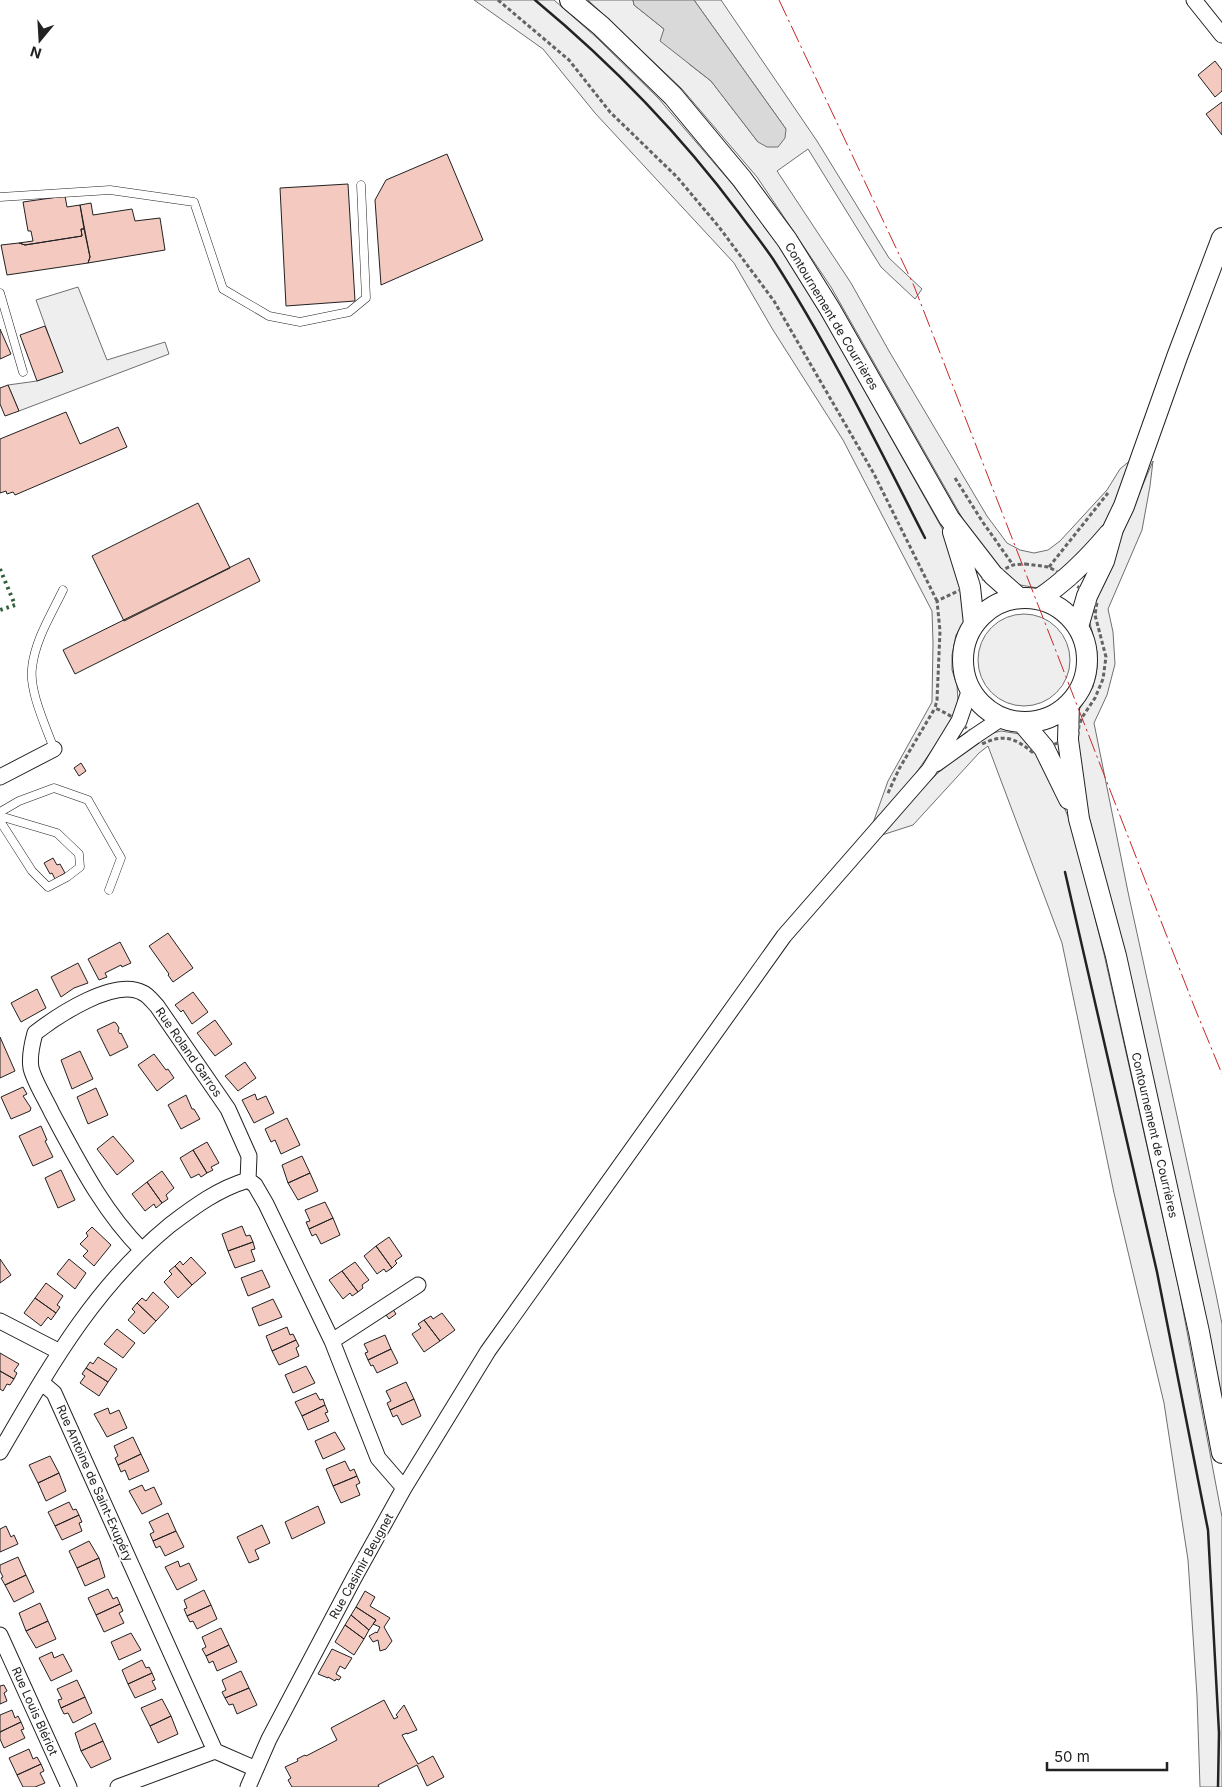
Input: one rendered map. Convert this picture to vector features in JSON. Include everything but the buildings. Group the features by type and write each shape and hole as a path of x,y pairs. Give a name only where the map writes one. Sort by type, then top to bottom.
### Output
{"main road":[{"name":"Contournement de Courrières","path":"570,0 601,26 673,96 742,179 787,240 830,309 949,518 992,576 1018,598"},
{"path":"1078,627 1087,596 1104,561 1113,529 1124,506 1176,358 1222,238"},
{"name":"Contournement de Courrières","path":"949,518 970,587 974,624"},
{"path":"1039,599 1067,578 1113,529"},
{"path":"1018,598 1039,599 1061,609 1078,627 1087,653 1084,681 1078,693 1059,712 1035,722 1012,720 983,707 970,689 964,676 962,663 964,649 974,624 994,606 1018,598"},
{"name":"Contournement de Courrières","path":"1069,704 1068,740 1078,819 1116,956 1200,1332 1222,1453"},
{"name":"Contournement de Courrières","path":"1012,720 1044,748 1078,819"}],"street":[{"path":"1194,0 1222,35"},
{"path":"929,770 959,721 970,689"},
{"path":"929,770 975,736 1012,720"},
{"path":"0,777 54,749"},
{"name":"Rue Casimir Beugnet","path":"248,1787 269,1739 345,1594 404,1488 488,1351 784,936 929,770"},
{"name":"Rue Roland Garros","path":"142,1250 105,1206 80,1167 32,1068 32,1047 35,1034 55,1018 107,992 124,988 143,992 157,1006 228,1109 249,1156 248,1180"},
{"path":"0,1452 70,1335 104,1290 142,1250 193,1207 228,1186 248,1180 255,1185 266,1204 332,1341 378,1458 404,1488"},
{"path":"332,1341 418,1285"},
{"path":"0,1321 60,1352"},
{"name":"Rue Antoine de Saint-Exupéry","path":"41,1382 54,1393 216,1751"},
{"name":"Rue Louis Blériot","path":"0,1635 69,1787"},
{"path":"118,1787 216,1751 256,1769"}],"lane":[{"path":"0,197 110,190 194,202 223,289 269,316 300,322 350,312 366,298 361,185"},
{"path":"0,293 23,372"},
{"path":"54,749 35,698 31,670 37,644 63,590"},
{"path":"0,814 19,801 54,788 88,800 121,858 109,890"},
{"path":"0,814 57,833 79,854 80,867 67,877 48,887 32,871 0,821"}],"path":[{"path":"498,0 569,60 610,112 677,177 719,227 774,301 874,474 937,601 940,639 937,700 935,708 899,769 888,793 884,808 886,818"},
{"path":"955,478 1013,565"},
{"path":"1049,567 1090,516"},
{"path":"935,708 959,721 982,744 995,738 1013,739 1032,752 1078,736 1079,725 1095,698 1103,678 1106,657 1095,615 1097,602 1087,596 1067,578 1049,567 1026,564 1013,565 937,601"}],"shaded area":[{"path":"474,0 554,0 597,38 659,99 733,185 778,245 827,324 943,530 968,604 965,621 956,635 952,655 952,670 957,685 958,701 952,721 905,789 873,823 888,781 932,702 932,611 843,440 773,330 734,263 595,113 543,49"},
{"path":"588,0 633,0 634,5 664,29 689,64 711,81 758,142 786,129 694,0 721,0 817,141 889,258 922,289 915,299 881,267 808,149 777,171 851,283 987,516 1007,543 1020,550 1034,553 1048,550 1060,541 1107,490 1120,469 1133,458 1109,520 1087,552 1038,588 1014,584 977,544 831,287 757,177 682,89"},
{"path":"633,0 694,0 786,129 785,138 778,147 767,147 758,142 711,81 660,41 664,29 634,5"},
{"path":"78,287 107,360 165,342 169,354 19,411 8,385 37,381 62,372 36,300"},
{"path":"1153,461 1142,530 1108,609 1113,632 1115,664 1107,695 1094,723 1128,892 1222,1324 1222,1403 1099,856 1079,778 1074,718 1093,687 1097,668 1097,652 1090,623 1090,610"},
{"path":"1015,614 1033,614 1050,621 1063,634 1070,651 1070,669 1063,686 1050,699 1033,706 1015,706 998,699 985,686 978,669 978,651 985,634 998,621"},
{"path":"1001,731 1020,734 1029,739 1055,786 1072,826 1104,954 1179,1289 1222,1517 1222,1787 1200,1787 1197,1696 1188,1560 1164,1403 1114,1193 1062,943 988,746 979,753 913,825 882,835 921,791 953,759 986,736"}],"hedge":[{"path":"0,569 15,605 0,610"}],"wall":[{"path":"535,0 591,49 643,100 693,155 765,247 814,327 871,432 925,538"},
{"path":"1065,872 1157,1272 1208,1530 1219,1733 1218,1787"}],"power":[{"path":"779,0 914,286 1222,1074"}]}
